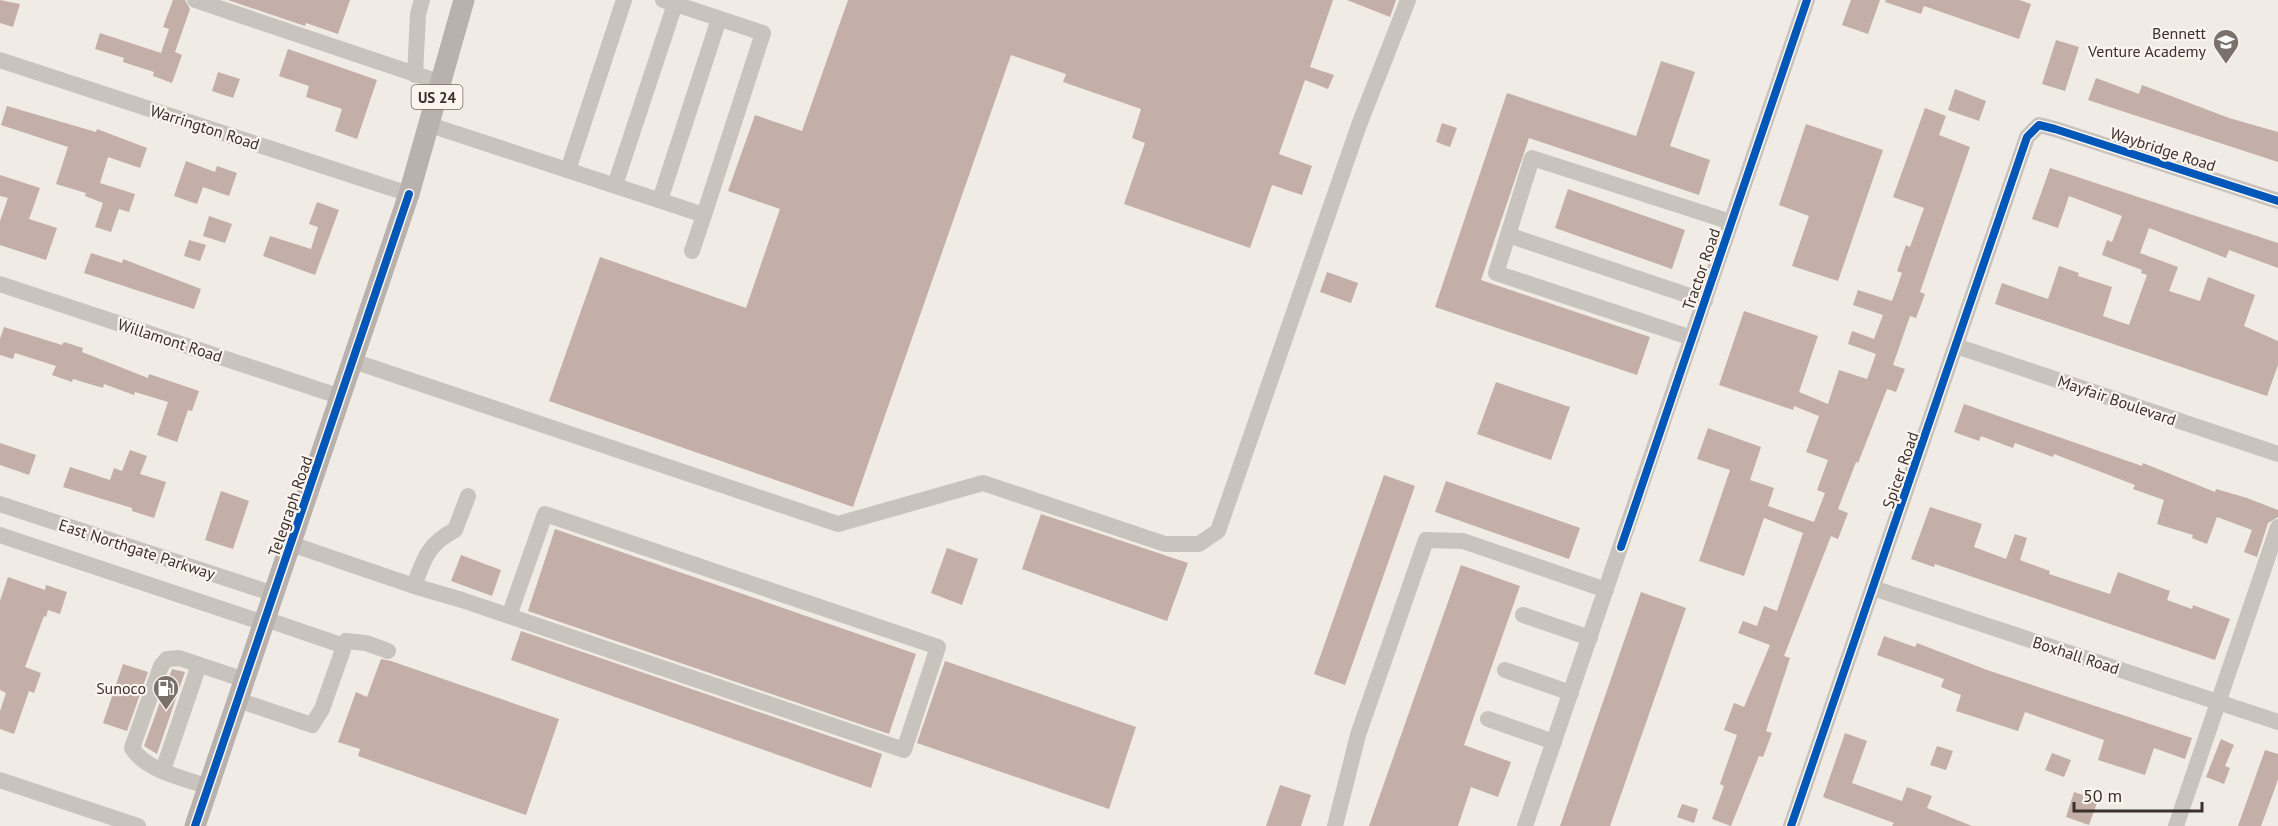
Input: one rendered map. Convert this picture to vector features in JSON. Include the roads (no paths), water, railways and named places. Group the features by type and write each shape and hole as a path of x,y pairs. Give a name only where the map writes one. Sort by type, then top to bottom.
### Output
{"main road":[{"name":"Telegraph Road","path":"195,826 409,194 464,0"}],"street":[{"path":"195,0 442,83"},
{"path":"415,75 418,14 422,0"},
{"path":"568,170 624,0"},
{"path":"353,361 838,524 983,483 1165,544 1199,544 1218,531 1359,125 1408,0"},
{"name":"Tractor Road","path":"1525,826 1807,0"},
{"path":"615,185 669,2 763,33 692,251"},
{"path":"660,200 719,19"},
{"name":"Warrington Road","path":"0,60 409,194"},
{"path":"430,124 704,215"},
{"name":"Waybridge Road","path":"2039,125 2278,201"},
{"name":"Spicer Road","path":"1791,826 2027,136 2039,125"},
{"path":"1692,338 1496,273 1532,158 1731,222"},
{"path":"1508,235 1705,301"},
{"name":"Willamont Road","path":"0,284 341,397"},
{"name":"Mayfair Boulevard","path":"1956,345 2278,454"},
{"path":"414,586 433,544 437,539 455,530 468,496"},
{"name":"East Northgate Parkway","path":"0,504 274,594"},
{"path":"291,544 904,750 938,647 545,514 509,616"},
{"path":"2176,826 2278,527"},
{"name":"East Northgate Parkway","path":"0,535 344,646"},
{"path":"1335,826 1358,735 1426,540 1463,541 1606,590"},
{"name":"Boxhall Road","path":"1873,588 2278,722"},
{"path":"1523,615 1590,638"},
{"path":"209,787 163,770 137,757 132,748 160,666 167,659 179,658 198,665 241,690 312,724 322,709 346,641 354,640 388,651"},
{"path":"163,770 198,665"},
{"path":"1505,670 1571,693"},
{"path":"1488,719 1554,742"},
{"path":"0,780 138,826"}],"place":[{"name":"Bennett Venture Academy","path":"2226,65"},
{"name":"Sunoco","path":"166,711"}]}
